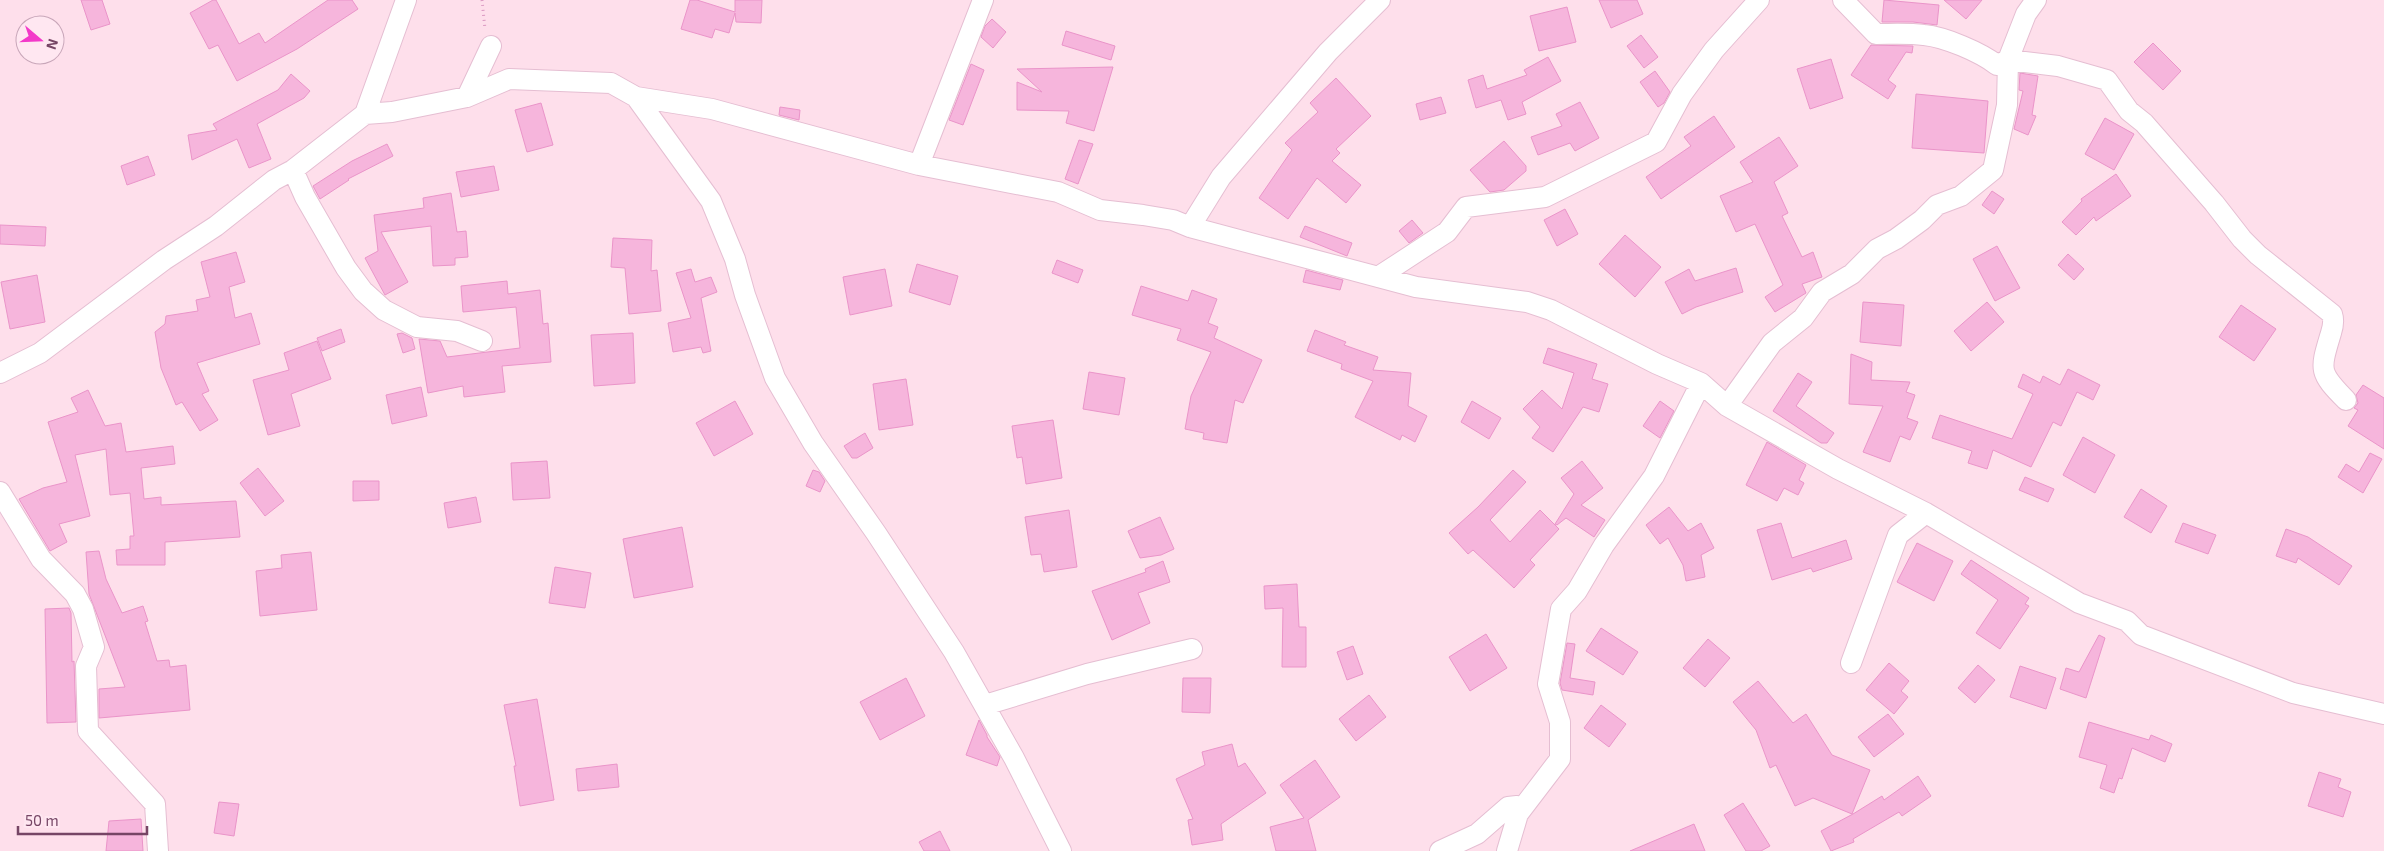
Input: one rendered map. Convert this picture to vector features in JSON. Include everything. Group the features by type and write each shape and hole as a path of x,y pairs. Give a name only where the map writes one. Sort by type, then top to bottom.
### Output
{"street":[{"path":"0,374 40,353 164,260 216,226 274,180 293,170 365,114 406,0"},
{"path":"919,165 983,0"},
{"path":"1190,227 1221,177 1328,52 1380,0"},
{"path":"1378,277 1447,232 1466,207 1545,197 1656,142 1682,94 1714,50 1759,0"},
{"path":"1843,0 1876,34 1926,35 1973,51 1997,64 2008,60 2058,66 2107,80 2129,111 2144,123 2214,203 2242,239 2258,255 2332,314 2333,327 2323,358 2323,369 2327,379 2346,400"},
{"path":"1727,406 1772,343 1803,318 1822,292 1852,274 1877,249 1896,239 1922,220 1937,205 1961,196 1980,183 1993,170 2007,105 2008,60 2026,14 2036,0"},
{"path":"467,98 491,46"},
{"path":"365,114 392,112 467,98 509,79 611,82 636,97 712,109 919,165 1058,192 1100,210 1173,220 1190,227 1416,287 1527,302 1551,310 1657,364 1702,383 1727,406 1838,469 1926,513 2079,603 2127,621 2141,634 2293,694 2384,714"},
{"path":"636,97 710,201 736,259 745,295 775,378 813,443 932,616 985,704 1061,851"},
{"path":"293,170 305,198 346,268 363,291 384,310 417,327 457,331 482,341"},
{"path":"1507,851 1518,814 1560,759 1560,722 1548,684 1561,609 1577,591 1604,545 1654,476 1702,383"},
{"path":"0,492 41,559 75,594 83,609 94,646 86,666 88,731 155,804 158,851"},
{"path":"1851,663 1898,535 1926,513"},
{"path":"985,704 1088,674 1192,649"},
{"path":"1440,851 1478,834 1508,807 1517,806 1518,814"}],"building":[{"path":"81,0 102,0 110,24 91,30"},
{"path":"216,0 239,44 259,33 265,43 328,0 352,0 358,9 297,49 237,81 218,45 209,49 190,13"},
{"path":"690,0 697,0 735,12 735,0 762,0 761,23 736,22 735,13 729,33 715,29 712,38 681,29"},
{"path":"1599,0 1637,0 1643,14 1611,28"},
{"path":"1884,0 1939,5 1937,25 1913,22 1882,22"},
{"path":"1944,0 1982,0 1966,19"},
{"path":"1567,7 1576,42 1539,51 1530,16"},
{"path":"992,19 1006,32 993,48 981,37 985,26"},
{"path":"1066,31 1115,46 1111,60 1062,45"},
{"path":"1641,35 1658,57 1644,68 1627,46"},
{"path":"2153,43 2181,71 2163,90 2134,62"},
{"path":"1871,45 1913,46 1912,53 1906,52 1888,80 1896,86 1888,99 1851,75"},
{"path":"1548,57 1561,81 1522,102 1526,114 1508,120 1501,100 1476,108 1468,80 1483,75 1487,89 1527,75 1524,70"},
{"path":"1831,59 1843,98 1810,109 1797,69"},
{"path":"971,64 984,70 963,125 949,120"},
{"path":"1113,67 1094,131 1066,123 1069,111 1017,110 1017,82 1042,92 1017,69"},
{"path":"1655,71 1670,92 1664,103 1658,107 1640,82"},
{"path":"2020,73 2038,76 2032,115 2036,116 2028,135 2014,129 2023,91 2019,90"},
{"path":"291,74 310,91 304,98 257,124 271,159 249,168 237,139 192,160 188,135 217,130 213,124 278,90"},
{"path":"1336,78 1371,116 1336,149 1340,153 1332,161 1361,185 1346,203 1317,178 1288,219 1259,198 1292,150 1285,143 1318,112 1310,103"},
{"path":"1916,94 1988,101 1984,153 1912,148"},
{"path":"1441,97 1446,113 1420,120 1416,104"},
{"path":"1580,102 1599,138 1575,151 1570,143 1538,155 1531,137 1562,126 1556,114"},
{"path":"541,103 553,145 527,152 515,110"},
{"path":"780,107 800,110 799,120 779,115"},
{"path":"1714,116 1735,147 1661,199 1646,177 1691,146 1684,137"},
{"path":"2105,118 2134,134 2114,170 2085,154"},
{"path":"1779,137 1798,166 1774,182 1788,213 1782,216 1802,257 1813,252 1822,277 1802,284 1806,293 1775,312 1765,297 1783,285 1755,224 1736,232 1720,196 1753,182 1740,162"},
{"path":"1079,140 1093,144 1078,184 1065,179"},
{"path":"1504,141 1526,166 1526,171 1504,190 1490,192 1470,170"},
{"path":"387,144 393,156 348,179 320,199 313,186 352,161"},
{"path":"148,156 155,175 127,185 121,166"},
{"path":"494,166 499,190 461,197 456,172"},
{"path":"2116,174 2131,196 2096,221 2094,217 2076,235 2062,222 2082,201 2081,199"},
{"path":"1992,191 2004,199 1994,214 1982,205"},
{"path":"451,193 457,232 466,231 468,257 455,258 455,265 433,266 431,226 381,232 408,282 385,295 365,258 378,251 374,215 424,208 423,198"},
{"path":"1565,209 1578,234 1557,246 1544,220"},
{"path":"1412,220 1423,233 1409,243 1399,231"},
{"path":"0,225 46,227 45,246 0,244"},
{"path":"1305,226 1352,243 1347,256 1300,237"},
{"path":"1625,235 1661,267 1635,297 1599,264"},
{"path":"613,238 652,240 651,271 657,270 661,311 629,314 625,268 611,267"},
{"path":"1997,246 2020,288 1995,301 1973,259"},
{"path":"236,252 245,282 229,287 235,318 251,313 260,344 197,363 209,391 202,394 218,420 200,431 182,402 176,405 161,368 155,332 165,324 166,316 198,311 196,300 210,297 201,262"},
{"path":"2068,254 2084,269 2074,280 2058,265"},
{"path":"1057,260 1083,270 1078,283 1052,273"},
{"path":"917,264 958,276 950,305 909,292"},
{"path":"1736,268 1743,292 1696,307 1682,314 1665,282 1689,269 1695,281"},
{"path":"691,269 695,282 711,277 717,292 701,298 711,351 703,353 701,347 673,352 668,323 691,318 676,273"},
{"path":"885,269 892,306 850,315 843,277"},
{"path":"1306,270 1343,280 1340,290 1303,282"},
{"path":"37,275 45,322 10,329 1,282"},
{"path":"507,281 508,294 540,290 543,324 548,323 551,362 502,366 505,392 464,397 463,386 428,393 419,339 440,341 447,357 520,348 516,307 463,312 461,286"},
{"path":"1141,286 1188,301 1192,290 1217,299 1208,323 1218,327 1214,338 1262,360 1243,403 1235,400 1227,443 1203,439 1204,433 1185,429 1191,396 1211,352 1177,340 1181,329 1132,315"},
{"path":"1863,302 1904,305 1901,346 1860,342"},
{"path":"1987,302 2004,322 1971,351 1954,331"},
{"path":"2241,305 2276,329 2254,361 2219,337"},
{"path":"341,329 345,342 322,351 317,338"},
{"path":"1315,330 1346,342 1344,345 1378,357 1373,370 1411,373 1408,406 1427,416 1415,442 1402,435 1400,440 1355,417 1373,381 1341,369 1342,364 1307,351"},
{"path":"402,333 412,338 415,349 403,353 397,334"},
{"path":"633,333 635,383 594,386 591,335"},
{"path":"317,341 331,379 291,394 300,426 268,435 253,380 289,370 284,353"},
{"path":"1548,348 1597,364 1592,379 1608,384 1599,412 1583,407 1553,452 1532,438 1540,427 1523,409 1542,390 1562,409 1574,373 1543,363"},
{"path":"1851,354 1872,362 1871,380 1910,382 1906,392 1915,395 1907,418 1918,422 1910,440 1900,436 1890,462 1863,452 1883,406 1849,404"},
{"path":"2068,369 2100,385 2093,400 2077,392 2061,426 2053,422 2031,467 1993,450 1987,469 1968,463 1972,451 1932,438 1940,415 2012,439 2033,394 2018,387 2023,374 2040,383 2043,376 2060,385"},
{"path":"1089,372 1125,378 1119,415 1083,409"},
{"path":"1798,373 1812,382 1796,406 1834,433 1827,443 1821,443 1773,411"},
{"path":"906,379 913,425 879,430 873,384"},
{"path":"2363,385 2384,398 2384,449 2348,426 2358,410 2354,408 2358,403 2356,395"},
{"path":"421,387 427,416 392,424 386,395"},
{"path":"88,390 105,426 121,423 126,452 173,446 175,464 141,468 144,499 161,497 161,505 236,501 240,537 165,542 165,565 117,565 116,550 130,549 130,536 134,536 130,493 110,495 106,449 75,455 90,516 59,524 67,542 50,551 19,499 43,488 67,482 48,422 78,412 71,398"},
{"path":"735,401 753,434 714,456 696,423"},
{"path":"1472,401 1501,418 1489,439 1461,422"},
{"path":"1660,401 1674,411 1660,438 1643,426"},
{"path":"1053,420 1062,478 1026,484 1022,457 1017,458 1012,426"},
{"path":"865,433 873,448 857,458 852,458 844,446"},
{"path":"2083,437 2115,455 2095,493 2063,475"},
{"path":"1767,442 1806,465 1799,480 1804,483 1798,495 1784,488 1777,501 1746,485"},
{"path":"2370,453 2382,459 2363,493 2338,477 2346,464 2359,472"},
{"path":"547,461 550,498 513,500 511,463"},
{"path":"1582,461 1603,488 1581,505 1605,520 1594,537 1566,518 1557,525 1555,524 1574,494 1561,478"},
{"path":"258,468 284,501 265,516 240,483"},
{"path":"813,470 819,472 825,481 820,492 806,486"},
{"path":"1513,470 1526,482 1490,520 1510,542 1540,510 1559,529 1530,560 1535,565 1514,588 1473,550 1468,554 1449,533 1478,507"},
{"path":"2025,477 2054,489 2048,502 2019,490"},
{"path":"353,481 379,481 379,500 353,501"},
{"path":"2141,489 2167,506 2151,533 2124,517"},
{"path":"476,497 481,522 448,528 444,503"},
{"path":"1669,507 1688,531 1701,523 1714,548 1701,555 1705,577 1686,581 1683,565 1668,538 1660,544 1646,525"},
{"path":"1069,510 1077,567 1044,572 1041,554 1031,555 1025,517"},
{"path":"1160,517 1174,549 1161,555 1140,558 1128,531"},
{"path":"1781,523 1792,558 1846,540 1852,559 1813,572 1811,568 1772,580 1757,530"},
{"path":"2183,523 2216,535 2208,554 2175,542"},
{"path":"682,527 693,587 634,598 623,539"},
{"path":"2286,529 2308,537 2352,566 2339,585 2298,558 2296,563 2276,556"},
{"path":"1917,543 1953,561 1934,601 1897,582"},
{"path":"99,551 106,579 122,613 143,606 148,621 145,622 157,661 169,660 170,667 186,665 190,710 99,718 99,689 125,687 89,594 86,552"},
{"path":"311,552 317,610 260,616 256,571 282,568 281,555"},
{"path":"1971,560 2029,598 2025,604 2029,606 2000,649 1976,633 1998,600 1961,574"},
{"path":"1163,561 1170,582 1138,593 1150,623 1112,640 1092,591 1146,572 1145,569"},
{"path":"555,567 591,573 585,608 549,603"},
{"path":"1297,584 1299,627 1306,627 1306,667 1282,667 1283,608 1265,609 1264,586"},
{"path":"69,608 71,613 72,662 74,661 76,722 47,723 45,609"},
{"path":"1601,628 1638,652 1623,675 1586,651"},
{"path":"1486,634 1507,668 1470,691 1449,657"},
{"path":"2099,635 2105,638 2086,698 2060,689 2066,668 2079,672"},
{"path":"1708,639 1730,658 1705,687 1683,668"},
{"path":"1567,643 1575,644 1570,678 1595,682 1593,695 1562,690 1560,683"},
{"path":"1353,646 1363,674 1347,680 1337,652"},
{"path":"1889,663 1909,681 1901,691 1908,697 1894,714 1866,690"},
{"path":"1978,665 1995,680 1975,703 1958,688"},
{"path":"2020,666 2056,678 2046,709 2010,697"},
{"path":"906,678 925,716 880,740 860,702"},
{"path":"1183,678 1211,678 1210,713 1182,712"},
{"path":"1758,681 1793,723 1806,714 1832,755 1870,770 1852,814 1813,798 1795,806 1776,765 1770,768 1756,730 1733,702"},
{"path":"1369,695 1386,717 1356,741 1339,719"},
{"path":"537,699 554,800 520,806 514,766 516,766 504,705"},
{"path":"1601,705 1626,724 1609,747 1584,728"},
{"path":"1888,714 1904,734 1874,757 1858,737"},
{"path":"979,720 1000,757 997,766 966,755"},
{"path":"2089,722 2149,740 2151,735 2172,744 2165,762 2132,748 2122,779 2119,778 2114,793 2100,788 2107,765 2079,757"},
{"path":"1232,744 1238,767 1245,763 1266,793 1221,824 1223,840 1192,845 1188,820 1193,819 1176,779 1205,765 1202,752"},
{"path":"1315,760 1340,797 1308,820 1316,851 1276,851 1270,827 1304,818 1280,785"},
{"path":"617,764 619,787 578,791 576,769"},
{"path":"2319,772 2341,779 2338,787 2351,792 2343,817 2308,806"},
{"path":"1918,776 1931,796 1902,816 1899,812 1853,839 1854,842 1831,851 1821,831 1882,796 1884,800"},
{"path":"219,802 239,804 234,836 214,833"},
{"path":"1743,803 1770,846 1761,851 1746,851 1724,815"},
{"path":"141,819 143,851 106,851 109,821"},
{"path":"1694,824 1705,851 1630,851"},
{"path":"940,831 950,851 924,851 919,842"}]}
